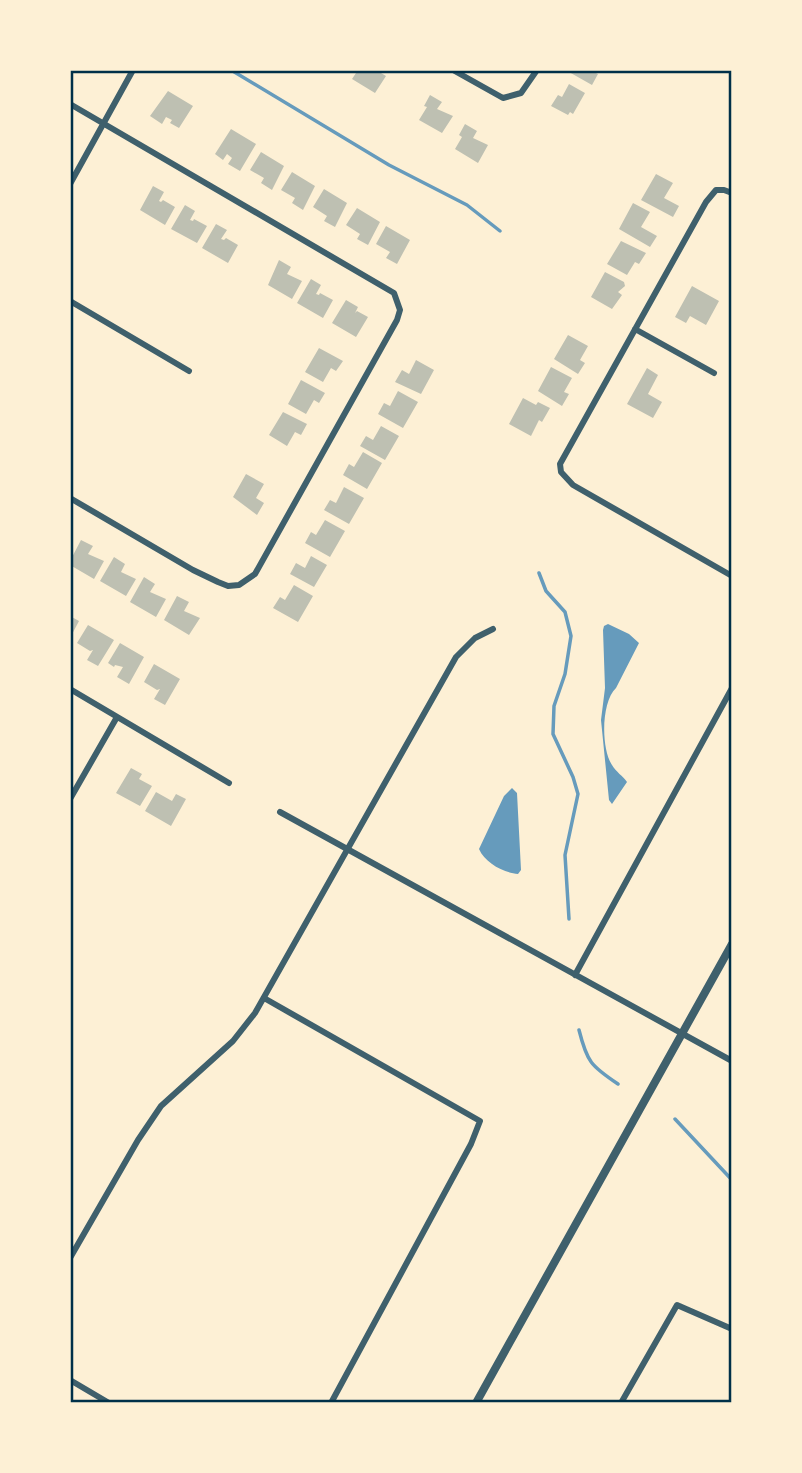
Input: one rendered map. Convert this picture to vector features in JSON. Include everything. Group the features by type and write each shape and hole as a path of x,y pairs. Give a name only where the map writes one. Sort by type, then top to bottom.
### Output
{"street":[{"path":"70,184 133,70"},
{"path":"453,70 503,98 522,93 537,70"},
{"path":"70,104 394,293 400,310 397,320 256,574 239,585 228,586 192,570 70,498"},
{"path":"732,193 716,190 706,202 560,464 561,472 573,485 732,576"},
{"path":"70,301 189,371"},
{"path":"635,329 714,373"},
{"path":"70,1258 138,1140 161,1106 233,1041 264,998 456,657 475,638 494,629"},
{"path":"575,975 732,688"},
{"path":"70,690 229,783"},
{"path":"70,799 117,717"},
{"path":"280,812 732,1060"},
{"path":"476,1403 732,944"},
{"path":"264,998 480,1121 471,1144 331,1403"},
{"path":"621,1403 677,1305 732,1329"},
{"path":"70,1380 109,1403"}],"water":[{"path":"608,624 629,634 639,643 611,695 605,714 604,737 608,758 627,782 612,804 609,800 601,720 605,688 603,630"},
{"path":"512,788 517,793 521,870 518,874 496,866 486,859 479,849 504,796"}],"building":[{"path":"358,70 376,70 386,76 375,93 352,79"},
{"path":"595,70 598,74 592,85 569,72"},
{"path":"569,84 585,93 573,114 570,112 568,115 551,106 558,95 562,97"},
{"path":"168,91 193,106 179,128 166,117 162,124 150,116"},
{"path":"430,95 442,102 437,109 453,116 442,133 419,120"},
{"path":"465,124 477,131 473,138 488,145 478,163 455,149"},
{"path":"231,129 256,144 240,171 228,164 232,158 227,154 223,160 215,154"},
{"path":"261,152 284,166 272,190 261,183 264,178 250,170"},
{"path":"292,172 315,186 303,210 292,203 295,198 281,190"},
{"path":"656,174 673,183 664,198 679,206 673,217 641,200"},
{"path":"153,186 164,192 159,201 163,200 175,207 165,225 140,210"},
{"path":"324,189 347,203 335,227 324,221 327,216 313,207"},
{"path":"633,203 650,212 641,227 657,236 650,247 619,229"},
{"path":"185,205 195,211 190,220 194,219 207,226 197,243 171,229"},
{"path":"357,208 380,222 368,245 357,239 360,234 346,225"},
{"path":"216,224 227,230 221,239 226,238 238,245 228,263 202,248"},
{"path":"386,226 410,240 397,264 386,258 390,252 376,244"},
{"path":"621,241 646,253 639,264 635,262 627,275 607,264"},
{"path":"279,260 291,267 287,274 302,281 292,299 268,285"},
{"path":"605,272 624,282 625,286 618,292 622,295 612,309 591,297"},
{"path":"311,279 321,285 316,294 320,293 333,300 323,318 297,303"},
{"path":"692,286 719,301 706,325 690,316 686,323 675,317"},
{"path":"346,300 358,307 355,313 357,311 368,317 356,337 332,323"},
{"path":"568,335 588,346 580,360 585,363 578,374 554,359"},
{"path":"319,348 343,361 336,371 331,368 323,382 305,372"},
{"path":"416,360 434,370 421,394 395,382 402,370 409,374"},
{"path":"551,367 572,378 564,392 569,394 562,406 538,391"},
{"path":"647,368 658,375 648,394 662,402 653,418 627,404"},
{"path":"301,380 325,393 319,403 314,400 306,414 288,404"},
{"path":"398,391 418,402 403,428 378,414 384,403 390,406"},
{"path":"523,398 550,408 542,422 539,420 531,436 509,424"},
{"path":"283,412 307,424 301,435 295,432 287,446 269,435"},
{"path":"381,426 399,436 385,460 360,446 366,436 373,440"},
{"path":"363,452 382,463 367,489 343,475 349,464 354,467"},
{"path":"246,474 264,484 256,498 264,503 257,515 233,497"},
{"path":"344,487 364,498 349,524 324,510 330,500 336,503"},
{"path":"325,520 345,531 330,557 305,543 311,532 316,535"},
{"path":"81,540 93,546 88,554 104,561 94,579 70,565"},
{"path":"311,556 327,565 314,587 290,574 296,563 305,568"},
{"path":"114,557 125,564 121,572 136,579 126,596 100,581"},
{"path":"144,577 155,584 150,592 166,599 156,617 130,602"},
{"path":"294,585 313,596 298,622 273,608 280,597 285,600"},
{"path":"177,596 189,602 184,611 200,618 189,635 164,620"},
{"path":"70,616 79,621 70,638"},
{"path":"88,625 114,640 98,666 87,660 93,650 90,651 77,643"},
{"path":"120,643 144,657 129,684 117,677 123,667 114,667 108,663"},
{"path":"154,664 180,679 165,705 154,699 160,689 157,690 144,682"},
{"path":"131,768 142,774 139,779 152,786 140,806 116,793"},
{"path":"156,792 172,801 176,794 186,799 171,826 145,811"}],"waterway":[{"path":"231,70 389,165 467,205 500,231"},
{"path":"539,573 546,591 565,612 571,636 565,674 554,706 553,734 578,794 565,855 569,919"},
{"path":"579,1030 591,1062 618,1084"},
{"path":"675,1119 732,1180"}]}
